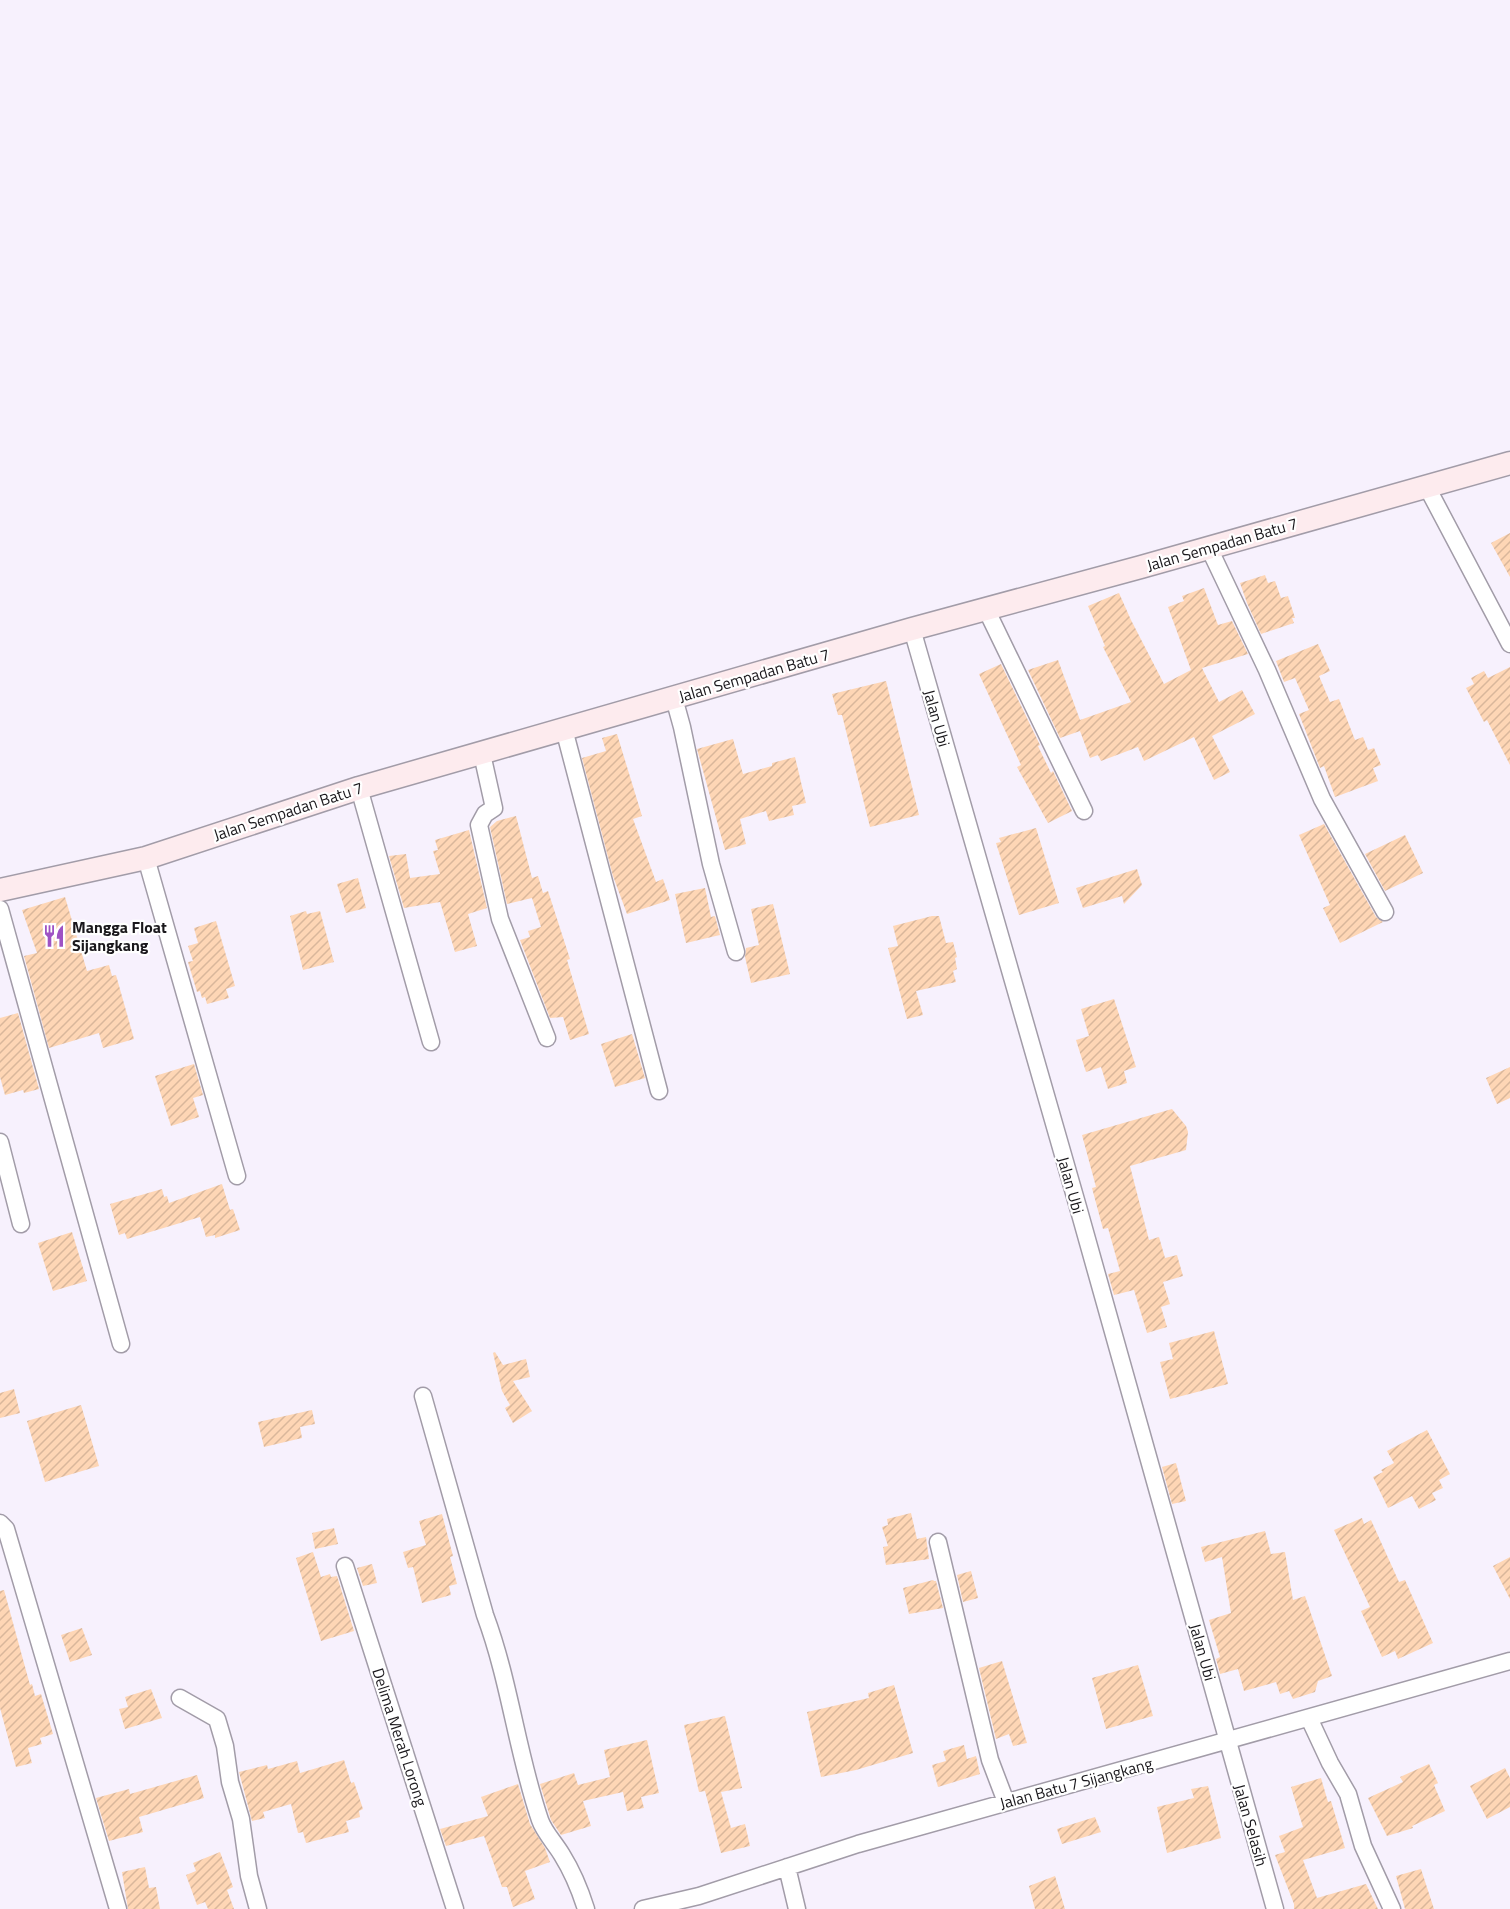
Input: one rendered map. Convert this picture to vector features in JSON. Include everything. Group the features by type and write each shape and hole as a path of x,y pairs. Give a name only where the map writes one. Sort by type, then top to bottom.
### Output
{"street":[{"name":"Jalan Sempadan Batu 7","path":"0,890 147,858 359,788 912,629 1510,463"},
{"path":"1427,487 1510,644"},
{"path":"1209,548 1267,670 1322,799 1385,912"},
{"path":"986,609 1084,810"},
{"name":"Jalan Ubi","path":"912,629 1228,1741"},
{"path":"674,698 711,864 736,952"},
{"path":"564,729 659,1091"},
{"path":"482,754 494,808 485,814 479,825 500,919 546,1038"},
{"path":"359,788 431,1042"},
{"path":"147,858 237,1176"},
{"path":"0,909 121,1344"},
{"path":"0,1142 21,1224"},
{"path":"423,1396 485,1616 495,1643 527,1782 541,1824 563,1857 581,1892 586,1909"},
{"path":"0,1523 6,1529 118,1909"},
{"path":"938,1542 990,1760 1005,1802"},
{"name":"Delima Merah Lorong","path":"345,1566 455,1909"},
{"name":"Jalan Batu 7 Sijangkang","path":"643,1909 672,1906 858,1844 1510,1661"},
{"path":"180,1698 217,1719 225,1746 230,1782 241,1819 249,1876 258,1909"},
{"path":"1309,1718 1330,1763 1348,1794 1363,1846 1392,1909"},
{"name":"Jalan Selasih","path":"1228,1741 1275,1909"},
{"path":"787,1867 797,1909"}],"building":[{"path":"1510,533 1510,577 1491,543"},
{"path":"1265,575 1268,583 1275,581 1281,598 1288,596 1295,618 1292,618 1294,623 1261,634 1240,583"},
{"path":"1204,588 1218,625 1232,621 1248,654 1202,668 1219,702 1242,690 1255,714 1212,736 1230,772 1214,780 1194,737 1144,761 1138,747 1101,761 1098,755 1090,758 1080,731 1060,738 1028,670 1058,660 1080,720 1131,702 1103,647 1105,646 1088,606 1119,593 1164,684 1191,670 1168,607 1184,601 1182,596"},
{"path":"1318,644 1330,671 1319,676 1330,702 1339,699 1355,740 1363,737 1368,750 1374,748 1381,765 1373,768 1378,781 1335,797 1324,766 1320,768 1299,714 1309,710 1295,678 1284,682 1276,661"},
{"path":"1001,664 1051,773 1053,771 1072,811 1048,823 1017,767 1021,765 979,674"},
{"path":"1510,667 1510,765 1487,720 1484,722 1466,688 1474,684 1471,678 1484,671 1488,678"},
{"path":"886,681 919,815 870,827 842,715 838,715 832,694"},
{"path":"617,734 642,816 633,819 656,882 663,879 670,900 627,914 613,876 582,758 606,751 602,738"},
{"path":"733,739 743,774 795,757 806,803 792,806 794,815 769,821 766,811 740,819 746,844 725,850 697,749"},
{"path":"516,816 532,878 538,876 543,893 548,891 570,959 567,960 589,1034 570,1040 563,1017 550,1018 520,940 530,937 528,931 541,927 532,898 507,904 490,827 497,821"},
{"path":"1324,824 1376,917 1383,922 1340,943 1323,908 1330,905 1299,835"},
{"path":"1036,828 1059,903 1019,915 996,843 1001,842 999,838"},
{"path":"469,830 487,908 468,914 477,946 455,952 440,902 404,908 389,856 406,854 410,878 440,874 433,851 438,850 435,840"},
{"path":"1405,835 1423,873 1385,891 1365,854"},
{"path":"1137,869 1142,885 1124,904 1122,896 1083,908 1076,888"},
{"path":"358,878 366,908 346,913 337,884"},
{"path":"705,888 711,917 715,916 720,935 686,943 675,894"},
{"path":"65,897 87,971 109,965 112,976 116,975 134,1039 103,1048 99,1033 49,1048 24,956 37,953 22,910"},
{"path":"773,904 790,974 751,983 745,957 746,948 759,945 751,909"},
{"path":"306,911 307,914 320,911 334,962 303,970 290,916"},
{"path":"939,916 946,943 953,942 957,957 955,958 957,969 953,971 956,982 916,991 923,1015 907,1019 888,948 898,946 893,926"},
{"path":"216,921 235,986 226,989 229,998 207,1004 200,991 197,992 188,962 193,961 188,946 198,943 194,928"},
{"path":"1114,999 1136,1067 1124,1071 1127,1083 1108,1089 1101,1067 1086,1072 1076,1040 1089,1036 1081,1009"},
{"path":"18,1013 39,1089 5,1095 0,1077 0,1018"},
{"path":"632,1034 645,1078 615,1087 601,1044"},
{"path":"194,1064 203,1095 193,1098 199,1117 171,1126 155,1076"},
{"path":"1510,1067 1510,1098 1497,1104 1486,1078"},
{"path":"1172,1109 1186,1126 1188,1132 1186,1150 1130,1166 1149,1240 1159,1237 1165,1258 1177,1255 1183,1276 1163,1282 1170,1304 1161,1307 1167,1327 1147,1333 1134,1290 1114,1295 1108,1274 1120,1271 1108,1228 1103,1229 1092,1188 1096,1187 1082,1135"},
{"path":"222,1184 230,1210 233,1209 240,1230 215,1238 215,1235 206,1237 200,1217 127,1239 125,1233 119,1235 110,1204 162,1189 169,1203"},
{"path":"72,1232 87,1281 53,1291 38,1243"},
{"path":"1214,1331 1228,1384 1170,1399 1160,1362 1173,1359 1169,1343"},
{"path":"495,1352 503,1365 526,1359 530,1377 513,1381 532,1411 513,1423 505,1408 510,1405 502,1391 493,1353"},
{"path":"14,1389 20,1413 0,1418 0,1393"},
{"path":"81,1405 99,1466 45,1482 27,1421"},
{"path":"312,1410 315,1424 300,1427 302,1438 264,1447 258,1422"},
{"path":"1427,1430 1450,1474 1439,1480 1443,1488 1432,1493 1436,1500 1419,1509 1412,1496 1388,1508 1373,1477 1394,1463 1387,1451"},
{"path":"1176,1463 1186,1501 1172,1504 1162,1467"},
{"path":"911,1513 917,1539 926,1537 929,1559 886,1565 883,1547 888,1546 882,1527 888,1525 887,1519"},
{"path":"442,1514 453,1556 450,1557 457,1584 449,1586 451,1595 422,1603 413,1567 408,1568 403,1552 426,1545 419,1521"},
{"path":"1362,1518 1364,1524 1371,1520 1399,1582 1405,1580 1433,1643 1398,1659 1395,1651 1382,1657 1361,1611 1370,1607 1334,1530"},
{"path":"334,1528 338,1544 315,1549 312,1533"},
{"path":"1265,1531 1271,1554 1285,1552 1293,1600 1305,1596 1332,1676 1318,1681 1315,1692 1293,1699 1289,1691 1280,1694 1276,1682 1244,1691 1238,1669 1220,1674 1216,1659 1220,1657 1209,1620 1231,1613 1222,1557 1205,1562 1201,1547"},
{"path":"313,1552 321,1577 330,1574 331,1577 337,1576 354,1631 321,1641 296,1558"},
{"path":"1510,1557 1510,1599 1493,1566"},
{"path":"372,1564 377,1583 363,1586 357,1568"},
{"path":"971,1571 978,1598 963,1602 957,1575"},
{"path":"936,1581 943,1608 909,1614 903,1588"},
{"path":"4,1590 30,1685 32,1684 35,1696 41,1694 53,1734 40,1738 42,1744 28,1748 32,1763 16,1767 0,1708 0,1591"},
{"path":"82,1628 92,1655 70,1662 61,1635"},
{"path":"1002,1661 1027,1743 1013,1746 1009,1734 996,1739 979,1668"},
{"path":"1138,1665 1153,1716 1106,1729 1092,1678"},
{"path":"894,1685 913,1753 856,1770 821,1777 807,1712 869,1698 868,1693"},
{"path":"151,1689 162,1718 125,1729 119,1709 128,1707 125,1697"},
{"path":"725,1716 742,1788 721,1792 731,1828 745,1824 750,1846 721,1853 705,1791 699,1792 684,1725"},
{"path":"647,1740 659,1793 641,1797 644,1808 627,1811 623,1792 583,1801 591,1826 561,1835 551,1820 540,1784 574,1773 578,1785 610,1777 604,1750"},
{"path":"964,1745 967,1759 976,1756 980,1774 938,1787 932,1765 946,1761 943,1751"},
{"path":"344,1760 363,1809 359,1811 360,1817 346,1821 349,1832 306,1843 303,1832 298,1833 291,1804 263,1812 265,1818 252,1821 239,1772 267,1765 268,1769 297,1761 300,1773"},
{"path":"1429,1764 1438,1783 1434,1785 1445,1811 1412,1826 1413,1828 1387,1836 1368,1798 1403,1782 1400,1777"},
{"path":"1505,1768 1510,1778 1510,1807 1487,1819 1470,1786"},
{"path":"197,1775 204,1798 139,1817 143,1832 109,1841 96,1798 129,1789 130,1794"},
{"path":"1321,1778 1328,1802 1331,1801 1345,1848 1303,1860 1317,1898 1366,1884 1378,1909 1294,1909 1275,1855 1285,1852 1279,1836 1303,1827 1291,1787"},
{"path":"518,1784 530,1824 545,1848 550,1862 525,1871 535,1899 513,1907 507,1887 502,1887 484,1836 446,1846 440,1829 488,1816 481,1797"},
{"path":"1208,1786 1221,1838 1167,1853 1157,1807 1194,1798 1191,1789"},
{"path":"1095,1817 1101,1832 1062,1844 1057,1829"},
{"path":"220,1852 233,1887 227,1890 234,1909 208,1909 205,1902 197,1905 186,1875 196,1871 193,1863"},
{"path":"145,1867 149,1888 156,1887 160,1909 128,1909 122,1872"},
{"path":"1421,1869 1434,1909 1405,1909 1396,1876"},
{"path":"1055,1876 1065,1909 1035,1909 1029,1886"}],"place":[{"name":"Mangga Float Sijangkang","path":"54,936"}]}
